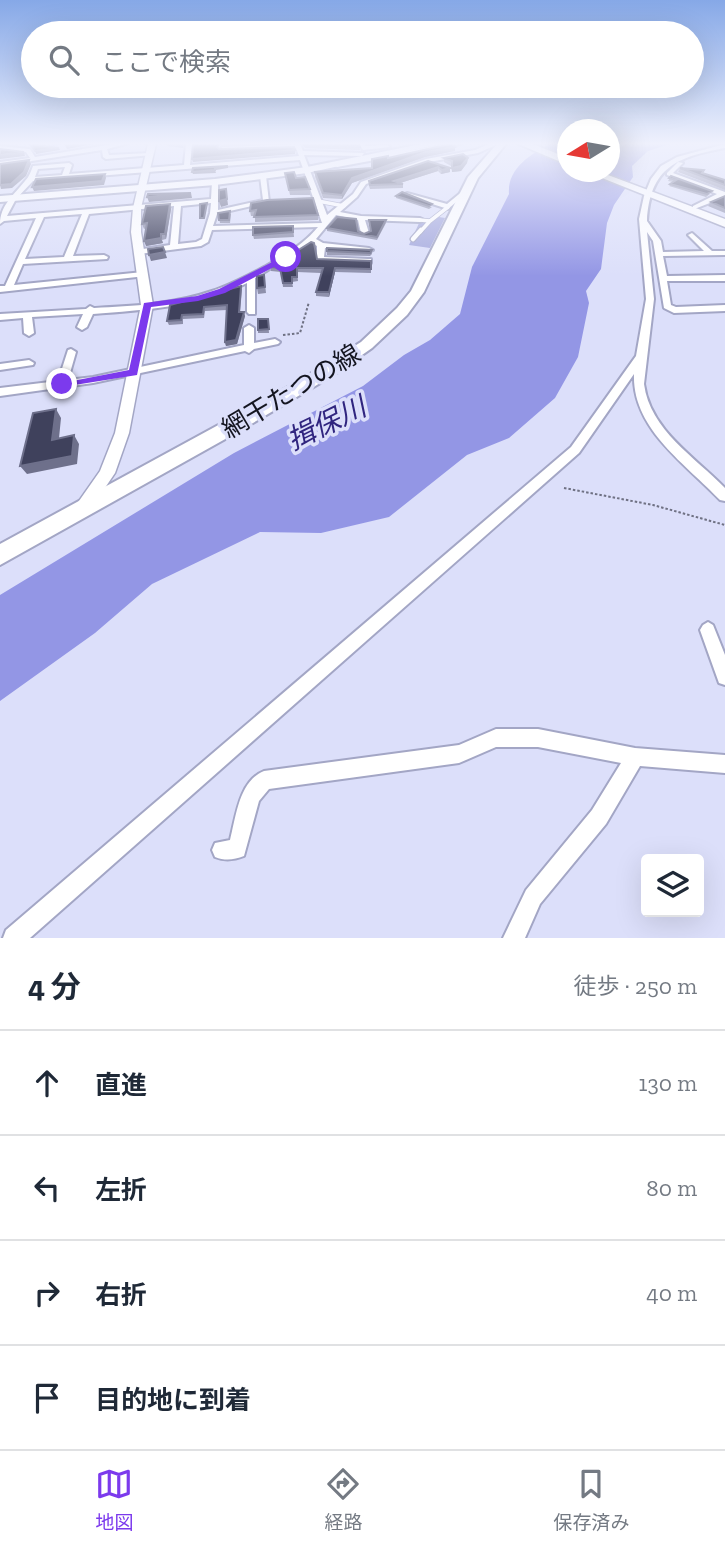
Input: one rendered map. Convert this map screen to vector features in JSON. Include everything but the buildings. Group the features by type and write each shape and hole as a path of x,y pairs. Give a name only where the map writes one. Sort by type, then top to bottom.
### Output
{"highway":[{"path":"639,188 725,220"},
{"path":"641,188 725,220"}],"main road":[{"path":"0,200 143,188"},
{"name":"網干たつの線","path":"0,555 225,432 340,364 373,340 400,315 418,292 468,188"}],"street":[{"path":"1,220 13,198 23,188"},
{"path":"80,511 107,473 122,433 134,372 147,305 139,253 137,208 143,188"},
{"path":"139,253 205,240 214,212 214,188"},
{"path":"265,188 267,201"},
{"path":"314,188 326,223"},
{"path":"361,188 358,196 326,223 317,243 320,259 368,261"},
{"path":"705,188 724,195"},
{"path":"646,190 643,221 650,301 640,358 640,391 644,408 663,435 725,496"},
{"path":"407,195 448,206 466,191"},
{"path":"695,207 724,195"},
{"path":"1,220 213,201"},
{"path":"214,212 267,201 280,201"},
{"path":"307,203 319,202"},
{"path":"174,248 178,205"},
{"path":"68,258 86,212"},
{"path":"336,213 361,218 421,220"},
{"path":"4,288 20,262 41,216"},
{"path":"361,218 365,233"},
{"path":"643,221 657,241 667,306 674,310 725,308"},
{"path":"211,228 326,223"},
{"path":"692,235 710,253"},
{"path":"0,317 198,298 251,278 317,243 369,250"},
{"path":"660,254 725,253"},
{"path":"20,262 104,255 96,278"},
{"path":"4,288 143,274"},
{"path":"251,278 251,312"},
{"path":"663,279 725,278"},
{"path":"82,327 90,309"},
{"path":"27,314 29,333"},
{"path":"249,350 250,328"},
{"path":"0,392 134,372 249,350 275,342"},
{"path":"62,384 71,352"},
{"path":"14,938 575,450 640,358"},
{"path":"0,367 29,363"},
{"path":"708,630 725,677"},
{"path":"222,850 237,849 251,796 264,780 459,754 496,738 538,738 635,757 725,764"},
{"path":"514,938 533,897 599,817 635,757"}],"lane":[{"path":"319,202 344,206"},
{"path":"413,239 448,206"},
{"path":"421,220 430,221"}],"path":[{"path":"275,342 282,335 300,333 309,302"},
{"path":"564,488 653,505 725,525"}],"shaded area":[{"path":"439,217 445,218 430,248 409,245 420,221 431,222"}],"water":[{"name":"揖保川","path":"509,188 626,188 614,205 607,223 601,269 586,291 589,303 578,357 555,398 509,438 467,455 389,517 321,533 260,532 152,584 95,633 0,701 0,595 234,453 363,386 404,355 430,340 460,314 472,267 509,194"}],"route":[{"path":"62,384 134,372 147,305 198,298 222,291 251,278 286,257"}]}
